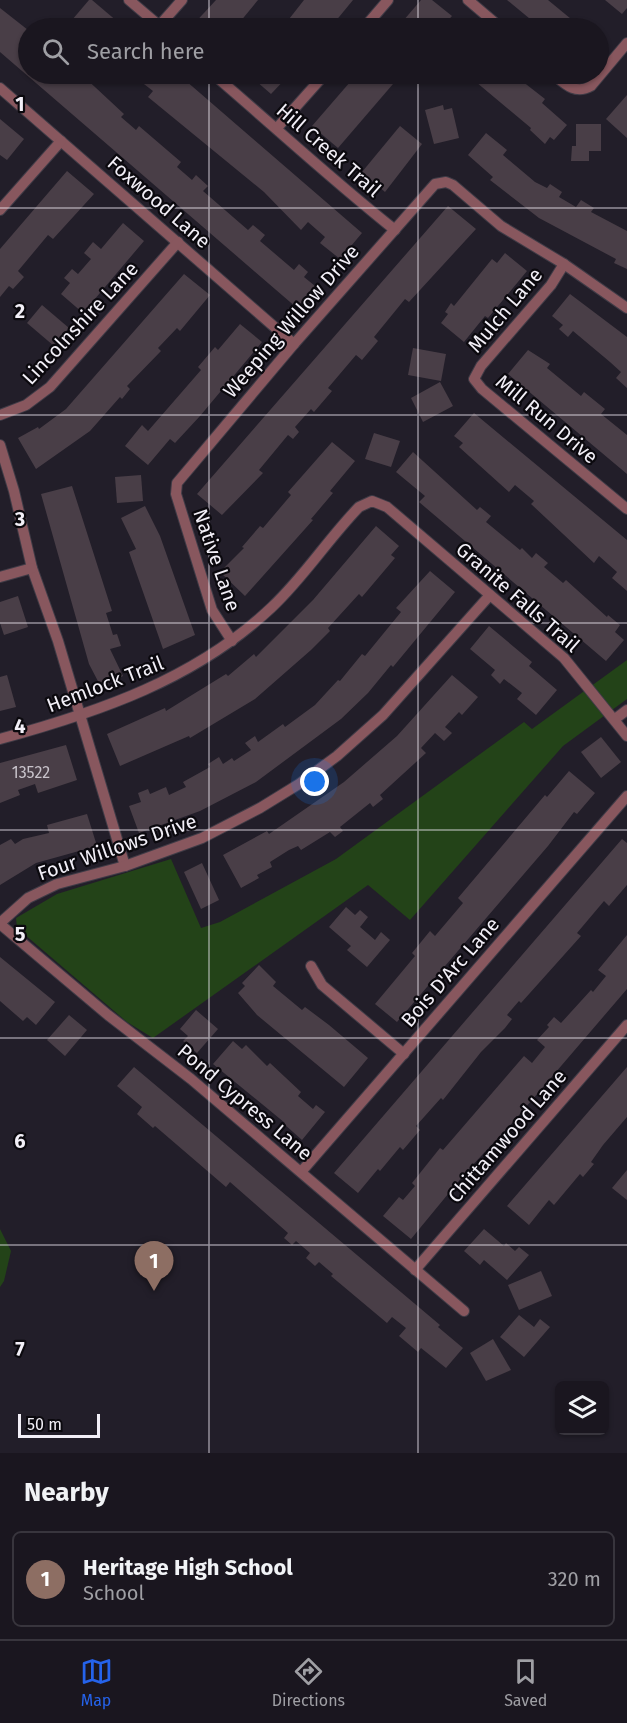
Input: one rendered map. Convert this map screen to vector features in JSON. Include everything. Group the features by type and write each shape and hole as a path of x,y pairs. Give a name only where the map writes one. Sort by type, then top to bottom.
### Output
{"street":[{"path":"129,0 150,18"},
{"path":"167,18 182,0"},
{"path":"373,18 388,0"},
{"path":"468,0 489,18"},
{"path":"609,64 627,43"},
{"name":"Hill Creek Trail","path":"225,84 277,128 334,183 395,230"},
{"path":"277,128 315,84"},
{"path":"567,84 579,90 593,84"},
{"name":"Foxwood Lane","path":"0,88 294,344"},
{"path":"0,210 61,141"},
{"name":"Weeping Willow Drive","path":"176,488 180,478 294,344 439,182 453,185 501,226 564,264"},
{"name":"Lincolnshire Lane","path":"0,415 26,405 50,387 178,242"},
{"path":"564,264 627,308"},
{"name":"Mulch Lane","path":"474,379 481,366 551,285 564,264"},
{"name":"Mill Run Drive","path":"474,379 482,389 627,509"},
{"path":"0,445 32,568 58,641 79,718 125,866"},
{"name":"Native Lane","path":"176,488 212,610 232,641"},
{"name":"Hemlock Trail","path":"0,739 79,718 167,681 232,641 273,606 359,507 372,501"},
{"name":"Granite Falls Trail","path":"372,501 383,504 564,658 627,736"},
{"path":"0,577 32,568"},
{"name":"Four Willows Drive","path":"0,924 28,898 57,885 125,866 202,838 260,808 337,756 383,715 490,595"},
{"path":"615,719 627,710"},
{"name":"Bois D'Arc Lane","path":"301,1172 627,796"},
{"name":"Pond Cypress Lane","path":"0,924 122,1026 191,1079 464,1311"},
{"path":"311,966 322,985 404,1054"},
{"name":"Chittamwood Lane","path":"415,1270 627,1025"}],"green space":[{"path":"627,660 627,699 563,746 410,920 368,885 153,1038 127,1022 17,928 16,918 57,894 171,859 201,928 220,922 336,859 524,722 532,729"},
{"path":"0,1229 11,1251 4,1281 0,1287"}],"building":[{"path":"89,0 92,0 113,18 74,18"},
{"path":"216,0 258,0 243,18 199,18"},
{"path":"304,0 353,0 338,18 290,18"},
{"path":"421,0 432,0 452,16 450,18 406,18"},
{"path":"507,0 548,0 570,18 529,18"},
{"path":"605,0 627,0 627,8 622,14"},
{"path":"0,8 18,22 18,68 0,52"},
{"path":"37,84 92,84 124,114 121,117 136,130 139,126 181,162 177,167 192,180 196,175 208,186 203,191 248,230 253,225 265,235 260,241 294,270 299,264 308,272 304,277 315,286 297,308"},
{"path":"144,84 190,84 362,233 340,259 320,243 325,237 308,222 301,230 264,192 148,97 153,91"},
{"path":"260,84 280,84 271,94"},
{"path":"348,84 393,84 338,148 312,126"},
{"path":"478,84 526,84 545,99 542,103 567,125 554,140 550,137 545,144 530,130 531,128"},
{"path":"627,95 627,138 606,119"},
{"path":"443,105 444,110 452,108 459,138 434,144 425,110"},
{"path":"0,119 24,139 7,160 0,155"},
{"path":"576,124 601,124 601,151 589,151 589,161 571,161 572,146 576,146"},
{"path":"400,126 422,144 385,192 362,172"},
{"path":"486,133 507,150 503,155 535,182 547,188 550,184 562,192 559,197 576,207 581,200 594,208 591,212 627,231 627,269 614,263 616,259 539,218 490,180 493,177 468,155"},
{"path":"67,171 94,194 53,239 48,235 18,271 24,277 13,289 9,286 0,297 0,249"},
{"path":"448,206 476,229 409,302 405,299 374,337 378,341 362,360 356,355 328,388 332,391 314,412 311,409 295,427 299,432 293,439 288,435 259,470 263,473 222,515 197,494"},
{"path":"123,223 144,241 83,313 61,294 70,283 64,278 72,269 78,274 91,259 84,253 93,242 101,249"},
{"path":"505,253 527,271 488,318 485,316 464,342 441,323 448,314 445,312 451,303 454,306 492,259 497,263"},
{"path":"184,274 210,295 180,331 177,328 158,348 161,351 127,386 130,389 122,399 120,397 90,431 36,469 18,438 38,427 39,429 66,409"},
{"path":"570,294 627,337 627,388 616,378 621,372 610,362 573,331 568,337 559,329 563,325 552,316"},
{"path":"42,305 69,328 54,346 27,323"},
{"path":"240,324 262,342 175,443 170,439 148,465 125,446 142,425 148,431 201,370 198,367 215,347 218,350"},
{"path":"413,348 446,354 441,381 408,375"},
{"path":"528,350 550,364 547,368 581,396 584,392 605,409 601,414 627,435 627,474 508,374"},
{"path":"440,382 453,406 423,422 411,398"},
{"path":"474,413 627,540 627,591 612,578 617,572 599,556 594,563 531,504 534,501 515,485 509,492 459,447 463,443 454,436"},
{"path":"374,433 400,441 391,467 365,459"},
{"path":"332,442 355,461 330,491 333,493 311,519 313,520 245,596 220,572 244,548 242,547 260,526 263,528 291,495 288,492"},
{"path":"413,452 477,510 480,507 491,516 486,522 532,558 536,553 548,563 544,567 563,583 566,580 607,617 608,615 620,625 615,632 624,640 606,661 419,502 425,496 396,472"},
{"path":"141,475 143,501 117,503 115,477"},
{"path":"72,486 112,611 106,613 113,635 117,634 121,646 110,649 123,676 101,687 89,664 41,494"},
{"path":"145,506 160,536 195,635 163,649 129,552 136,549 121,518"},
{"path":"376,526 399,546 391,555 395,558 362,597 359,594 328,628 330,631 311,650 255,699 190,738 189,736 120,766 107,734 165,708 166,711 226,674 228,676 254,654 256,657 313,600"},
{"path":"430,571 455,592 393,667 391,665 368,693 341,719 256,782 200,811 139,833 129,806 141,802 138,793 148,789 150,794 166,787 169,795 186,787 183,782 210,767 208,764 219,757 223,764 232,758 234,761 251,750 245,743 255,736 258,742 283,724 285,727 315,705 338,680 340,681 362,654 365,656 401,612 396,608"},
{"path":"18,596 28,627 4,635 0,623 0,602"},
{"path":"489,626 532,662 529,666 557,690 536,715 517,699 522,693 504,679 500,684 491,675 495,670 470,649"},
{"path":"7,675 16,707 0,711 0,677"},
{"path":"452,675 478,697 462,715 459,712 445,727 452,733 444,741 435,733 421,748 426,753 380,795 383,799 373,807 370,803 340,827 343,831 335,837 330,832 301,850 298,846 289,850 270,862 272,867 257,875 259,878 241,888 223,855 267,831 269,834 344,782 397,736"},
{"path":"601,737 621,762 601,778 581,752"},
{"path":"66,745 77,780 38,793 35,784 18,790 20,795 0,803 0,763"},
{"path":"569,771 595,793 577,814 574,812 548,846 397,1022 375,1004 415,956 412,953 430,931 435,936 463,903 458,898 545,795 547,797"},
{"path":"87,814 97,846 36,863 0,885 0,845 11,839 15,844 23,839 49,833 47,825"},
{"path":"622,839 627,843 627,885 609,906 604,901 577,933 581,936 521,1003 519,1001 507,1015 512,1019 505,1028 481,1052 443,1100 441,1098 416,1126 420,1130 403,1150 400,1147 380,1171 378,1169 358,1193 334,1173"},
{"path":"202,863 219,900 201,909 184,872"},
{"path":"346,907 355,915 360,910 368,917 360,927 375,940 381,932 390,940 367,967 347,950 351,946 329,927"},
{"path":"627,935 627,989 514,1121 467,1171 411,1239 383,1216 399,1197 403,1200 415,1186 412,1183 440,1148 443,1150 524,1056 532,1063 545,1047 537,1040 549,1027 547,1025 554,1017 561,1023 591,990 593,992 606,976 598,970"},
{"path":"0,957 55,1002 36,1025 27,1017 23,1021 0,1001"},
{"path":"259,965 276,982 273,986 302,1010 305,1007 329,1025 368,1058 344,1087 257,1015 238,993 245,986 242,983"},
{"path":"196,1010 218,1029 197,1053 183,1041 188,1036 180,1029"},
{"path":"69,1015 87,1030 65,1056 47,1040"},
{"path":"233,1041 242,1049 246,1045 267,1066 270,1063 301,1092 298,1096 313,1109 316,1105 325,1112 302,1140 285,1123 213,1064"},
{"path":"134,1067 440,1325 438,1327 463,1348 446,1368 421,1348 418,1352 399,1336 406,1328 392,1317 387,1323 331,1276 333,1274 319,1262 315,1266 306,1258 310,1253 296,1241 292,1245 284,1238 288,1233 230,1182 226,1187 155,1126 153,1128 137,1114 142,1107 117,1086"},
{"path":"627,1067 627,1117 603,1145 591,1162 594,1164 583,1177 580,1174 554,1205 549,1200 529,1225 507,1206"},
{"path":"627,1170 627,1200 612,1188"},
{"path":"484,1229 504,1246 506,1243 515,1251 519,1247 529,1255 507,1280 484,1260 480,1265 464,1251"},
{"path":"541,1271 552,1296 519,1310 508,1285"},
{"path":"519,1315 534,1327 540,1319 550,1327 524,1357 500,1337"},
{"path":"493,1339 511,1370 486,1381 470,1353"}],"place":[{"name":"Heritage High School","path":"154,1291"}]}
